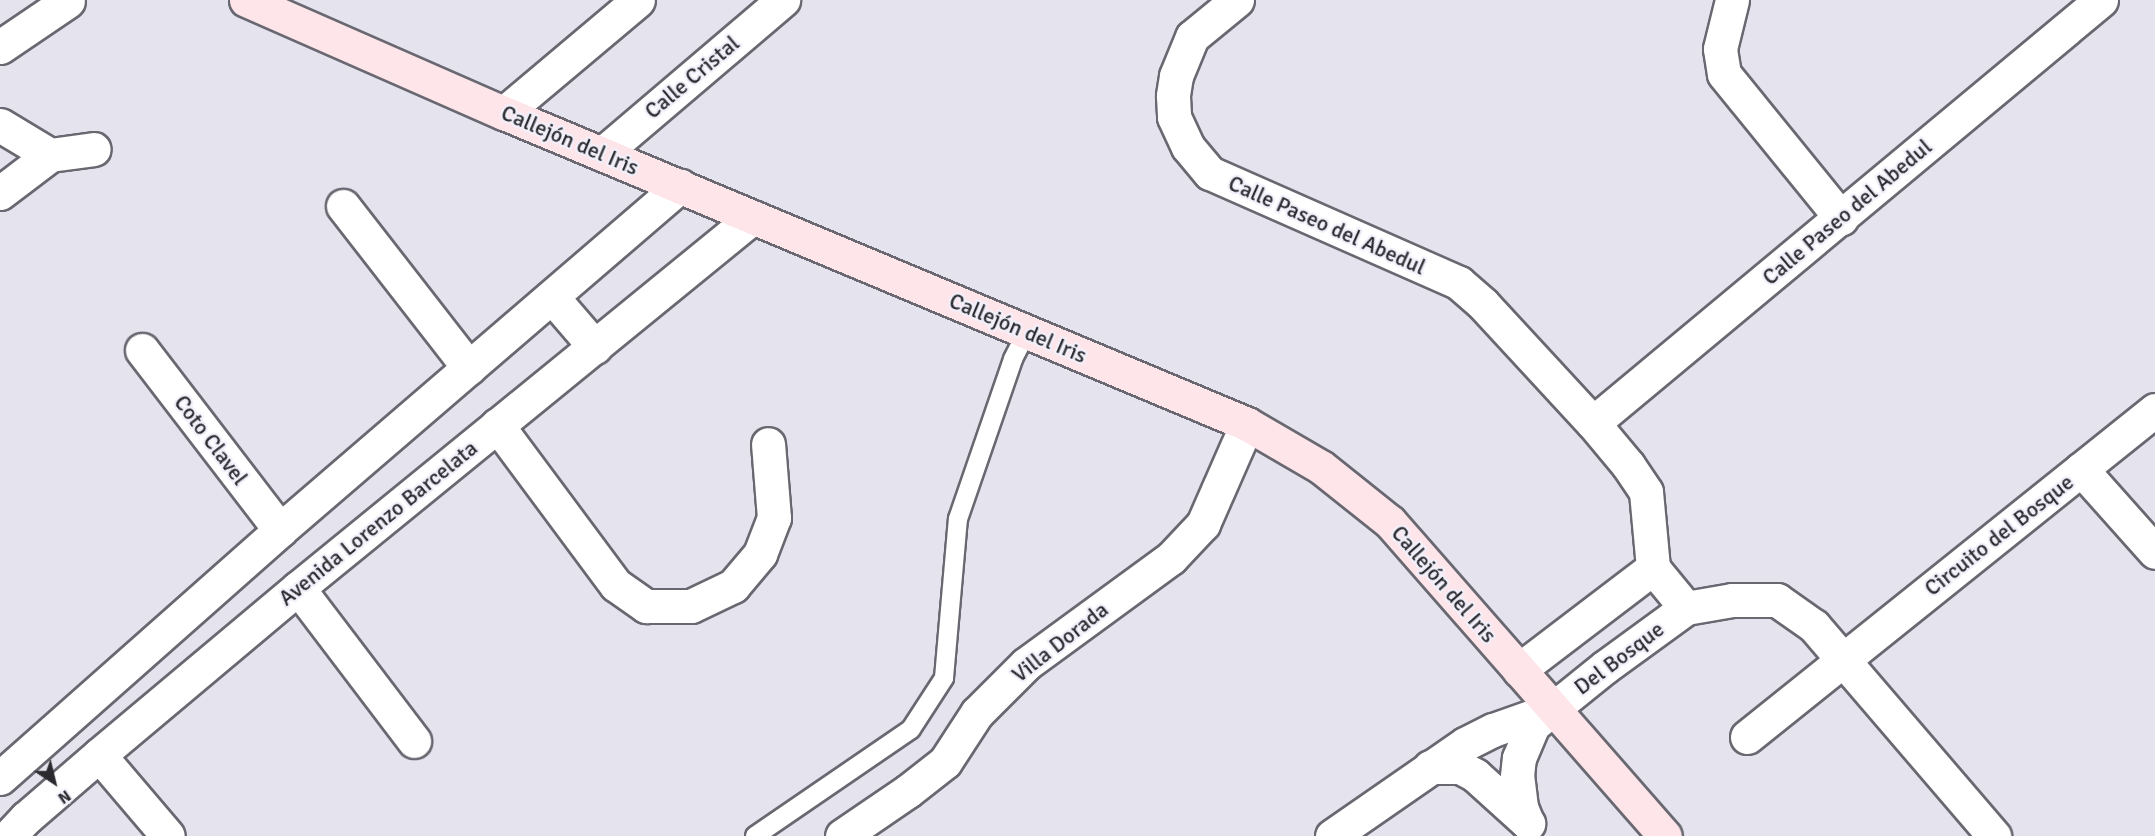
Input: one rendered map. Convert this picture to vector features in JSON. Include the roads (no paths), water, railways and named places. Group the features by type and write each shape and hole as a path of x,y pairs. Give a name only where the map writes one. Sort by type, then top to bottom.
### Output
{"street":[{"name":"Callejón del Iris","path":"246,0 504,113 1247,424 1321,467 1390,522 1665,836"},
{"path":"504,113 638,0"},
{"name":"Calle Cristal","path":"602,154 783,0"},
{"name":"Calle Paseo del Abedul","path":"1237,0 1192,37 1176,76 1173,96 1174,117 1188,147 1210,173 1459,284 1483,304 1593,423 1646,492 1653,568"},
{"path":"1732,0 1720,49 1724,74 1841,218"},
{"name":"Calle Paseo del Abedul","path":"1593,423 2101,0"},
{"path":"0,47 68,2"},
{"path":"0,125 50,154"},
{"path":"0,193 50,154 94,149"},
{"path":"0,778 280,530 680,186"},
{"path":"343,206 469,368"},
{"name":"Avenida Lorenzo Barcelata","path":"17,827 298,588 753,217"},
{"path":"552,297 596,346"},
{"name":"Coto Clavel","path":"142,350 280,530"},
{"name":"Circuito del Bosque","path":"1747,736 2155,410"},
{"name":"Villa Dorada","path":"842,836 908,791 945,762 977,713 1026,664 1171,558 1203,524 1247,424"},
{"path":"498,425 616,585 646,606 691,606 733,586 760,554 774,518 768,444"},
{"path":"2081,469 2155,552"},
{"path":"1519,669 1653,568 1686,608 1732,600 1777,600 1814,627 1994,836"},
{"path":"298,588 414,741"},
{"name":"Del Bosque","path":"1553,709 1686,608"},
{"path":"1332,836 1430,767 1493,730 1553,709"},
{"path":"1534,829 1518,792 1519,758 1533,726 1553,709"},
{"path":"99,755 168,836"},
{"path":"1430,767 1446,765 1460,767 1475,775 1534,829"},
{"path":"0,784 16,792 17,827"}],"lane":[{"path":"754,836 911,729 944,678 958,519 1013,359 1027,332"}]}
